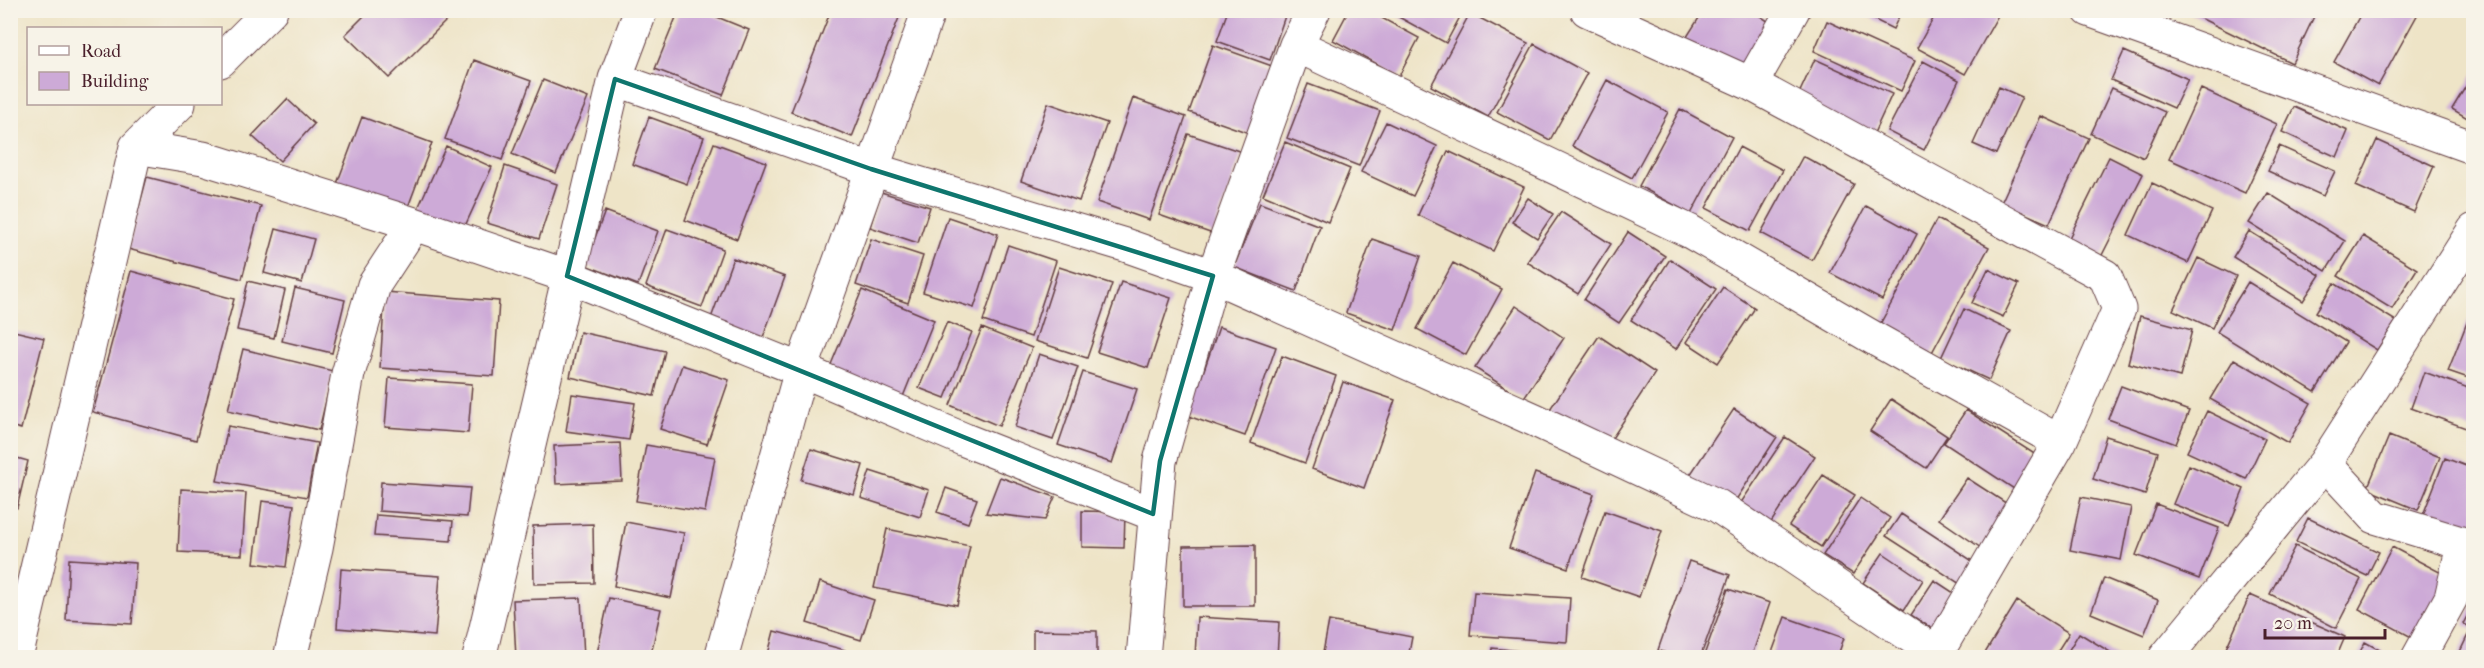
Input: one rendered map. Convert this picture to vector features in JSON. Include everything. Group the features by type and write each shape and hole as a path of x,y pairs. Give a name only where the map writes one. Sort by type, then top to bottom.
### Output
{"street":[{"path":"222,59 271,10"},
{"path":"479,657 615,79 641,10"},
{"path":"721,657 801,370 928,10"},
{"path":"1143,657 1153,514 1160,461 1213,276 1296,45 1314,10"},
{"path":"615,79 871,169 1125,245 1213,276 1535,420 1718,506 1935,655 2060,442 2119,309 2105,276 1751,84 1587,10"},
{"path":"1751,84 1793,10"},
{"path":"2089,10 2145,19 2474,148"},
{"path":"1296,45 1689,231 1876,340 2060,442"},
{"path":"16,657 136,147 178,105"},
{"path":"136,147 203,158 414,224 567,276 801,370 965,440 1153,514"},
{"path":"290,657 316,548 348,374 374,285 414,224"},
{"path":"2165,657 2325,463 2474,230"},
{"path":"2325,463 2375,517 2468,546 2451,598 2418,657"}],"highlighted area":[{"path":"615,79 871,169 1213,276 1160,461 1153,514 567,276"}],"building":[{"path":"370,10 450,10 453,14 389,78 345,35"},
{"path":"679,10 700,10 749,30 723,95 655,69"},
{"path":"831,10 902,10 852,137 791,112"},
{"path":"1228,10 1287,10 1270,60 1217,41"},
{"path":"1349,10 1367,10 1419,38 1399,76 1333,40"},
{"path":"1386,10 1457,10 1462,13 1446,43"},
{"path":"1704,10 1751,10 1777,27 1735,92 1676,54"},
{"path":"1855,10 1902,10 1893,29"},
{"path":"1938,10 2001,10 1965,74 1917,48"},
{"path":"2184,10 2317,10 2292,63"},
{"path":"2363,10 2420,10 2378,86 2334,62"},
{"path":"1470,13 1528,43 1488,117 1431,86"},
{"path":"1827,21 1915,61 1901,91 1814,51"},
{"path":"1534,44 1587,73 1550,140 1497,112"},
{"path":"1213,45 1272,66 1249,133 1189,112"},
{"path":"2124,51 2188,79 2174,108 2111,80"},
{"path":"1815,59 1892,94 1869,144 1792,109"},
{"path":"474,60 531,81 502,160 445,139"},
{"path":"1923,61 1959,80 1924,150 1887,131"},
{"path":"2474,73 2474,122 2452,109"},
{"path":"543,80 588,98 556,173 512,154"},
{"path":"1607,80 1668,112 1632,178 1572,146"},
{"path":"1308,84 1380,111 1359,166 1287,138"},
{"path":"1999,87 2022,97 1996,154 1973,144"},
{"path":"2112,88 2165,112 2144,158 2091,134"},
{"path":"2201,89 2277,124 2245,193 2169,159"},
{"path":"1133,98 1186,117 1149,220 1097,202"},
{"path":"287,99 314,124 280,161 252,136"},
{"path":"1048,103 1107,123 1079,201 1021,181"},
{"path":"2294,107 2348,131 2337,157 2282,132"},
{"path":"1680,109 1732,137 1691,214 1639,186"},
{"path":"2041,116 2089,138 2049,224 2001,203"},
{"path":"362,117 432,143 405,215 335,189"},
{"path":"649,117 704,137 687,184 632,164"},
{"path":"1386,122 1437,146 1413,196 1361,172"},
{"path":"1188,134 1242,152 1213,234 1159,215"},
{"path":"2377,140 2434,166 2414,212 2356,186"},
{"path":"1285,142 1350,169 1328,222 1263,195"},
{"path":"714,143 766,162 737,239 685,220"},
{"path":"446,146 492,167 460,237 414,217"},
{"path":"2279,146 2335,171 2323,196 2268,171"},
{"path":"1739,147 1783,170 1750,231 1706,208"},
{"path":"1448,151 1524,187 1493,251 1418,215"},
{"path":"1803,156 1854,184 1812,260 1761,233"},
{"path":"2109,157 2143,174 2101,257 2068,240"},
{"path":"505,166 557,184 539,239 487,223"},
{"path":"147,177 261,206 242,279 128,249"},
{"path":"2152,183 2212,211 2188,263 2128,235"},
{"path":"881,192 930,207 918,243 870,227"},
{"path":"2268,193 2345,241 2326,271 2249,223"},
{"path":"1528,198 1553,214 1537,238 1512,222"},
{"path":"1260,203 1320,226 1296,291 1234,267"},
{"path":"1866,206 1917,234 1882,300 1830,273"},
{"path":"605,211 658,231 638,285 585,265"},
{"path":"1561,212 1611,244 1578,294 1527,262"},
{"path":"948,217 998,234 974,308 923,292"},
{"path":"1937,219 1989,247 1930,356 1878,328"},
{"path":"276,229 314,239 302,283 264,273"},
{"path":"667,229 723,249 702,307 646,286"},
{"path":"2249,231 2320,275 2303,301 2233,257"},
{"path":"1628,232 1665,256 1619,323 1584,300"},
{"path":"2363,236 2417,269 2392,309 2338,276"},
{"path":"871,239 923,256 908,303 856,285"},
{"path":"1372,239 1421,256 1395,330 1346,313"},
{"path":"1008,245 1056,261 1031,337 983,321"},
{"path":"733,258 785,277 762,340 710,321"},
{"path":"2198,258 2236,276 2212,328 2173,310"},
{"path":"1670,259 1716,289 1676,349 1631,320"},
{"path":"1453,263 1502,289 1466,355 1417,329"},
{"path":"1059,267 1112,284 1087,358 1035,341"},
{"path":"1988,269 2019,284 2003,317 1972,303"},
{"path":"131,271 234,299 196,440 93,412"},
{"path":"248,281 285,290 274,338 237,330"},
{"path":"1121,282 1171,298 1148,368 1097,352"},
{"path":"2248,282 2346,342 2315,392 2217,332"},
{"path":"2334,283 2396,321 2377,350 2316,312"},
{"path":"1723,287 1755,308 1718,363 1686,342"},
{"path":"295,288 345,300 332,353 282,341"},
{"path":"862,290 934,320 900,404 827,374"},
{"path":"385,292 499,301 494,376 380,368"},
{"path":"1516,306 1564,338 1523,399 1475,368"},
{"path":"1964,309 2011,331 1989,380 1941,358"},
{"path":"2140,316 2192,330 2180,377 2128,363"},
{"path":"2468,320 2474,322 2474,380 2448,371"},
{"path":"947,322 972,332 945,398 919,388"},
{"path":"1219,327 1276,347 1245,436 1188,416"},
{"path":"982,328 1032,348 999,426 950,405"},
{"path":"10,330 44,338 21,429 10,426"},
{"path":"580,332 665,351 654,396 570,377"},
{"path":"1599,336 1655,373 1605,449 1548,412"},
{"path":"243,349 333,371 319,430 228,410"},
{"path":"1039,354 1078,367 1053,440 1015,427"},
{"path":"1282,356 1336,376 1305,463 1251,443"},
{"path":"2234,359 2311,403 2288,443 2210,399"},
{"path":"682,365 729,380 707,444 660,429"},
{"path":"1083,372 1137,389 1112,463 1058,445"},
{"path":"2424,372 2474,390 2474,431 2411,408"},
{"path":"389,378 472,384 468,433 385,427"},
{"path":"1343,382 1395,400 1364,488 1312,469"},
{"path":"2121,386 2189,411 2176,444 2108,419"},
{"path":"572,394 635,403 629,440 566,431"},
{"path":"1891,399 1947,436 1926,468 1870,431"},
{"path":"1734,409 1777,437 1732,506 1688,478"},
{"path":"1966,410 2036,455 2014,489 1944,443"},
{"path":"2207,411 2265,439 2246,479 2187,452"},
{"path":"228,426 317,443 307,497 217,481"},
{"path":"2106,436 2158,452 2145,495 2093,479"},
{"path":"2389,436 2440,457 2418,510 2367,489"},
{"path":"1785,437 1815,456 1768,527 1738,507"},
{"path":"620,443 622,481 556,484 554,446"},
{"path":"646,445 715,457 705,512 636,501"},
{"path":"811,449 863,465 854,495 801,480"},
{"path":"10,456 28,461 17,508 10,507"},
{"path":"2445,458 2474,469 2474,522 2469,533 2423,515"},
{"path":"2189,465 2244,489 2229,526 2173,504"},
{"path":"870,471 929,490 920,517 861,498"},
{"path":"1535,473 1594,494 1568,568 1509,548"},
{"path":"1823,475 1855,495 1821,547 1789,526"},
{"path":"1000,477 1055,497 1045,520 986,513"},
{"path":"1967,478 2012,507 1984,550 1939,519"},
{"path":"381,482 470,488 467,517 379,511"},
{"path":"946,488 977,499 968,523 937,512"},
{"path":"181,489 246,493 242,555 178,552"},
{"path":"2081,497 2131,507 2121,560 2070,550"},
{"path":"1860,498 1890,518 1853,574 1823,555"},
{"path":"262,501 294,505 286,567 254,563"},
{"path":"2156,504 2219,528 2199,579 2136,555"},
{"path":"1082,511 1125,512 1124,548 1082,547"},
{"path":"1605,511 1662,531 1639,597 1582,577"},
{"path":"1901,514 1974,562 1960,584 1886,536"},
{"path":"376,515 453,521 451,541 374,536"},
{"path":"2308,518 2379,552 2367,576 2296,542"},
{"path":"626,522 684,533 671,598 614,586"},
{"path":"593,524 594,583 534,584 533,526"},
{"path":"887,529 970,546 957,605 874,588"},
{"path":"1255,545 1255,606 1183,606 1183,546"},
{"path":"2295,546 2361,579 2336,628 2270,594"},
{"path":"2392,547 2451,578 2417,640 2359,609"},
{"path":"1883,553 1923,580 1904,610 1863,583"},
{"path":"69,559 136,563 132,624 66,620"},
{"path":"1689,561 1730,575 1700,658 1679,658 1658,650"},
{"path":"341,569 440,576 435,636 337,628"},
{"path":"2104,578 2158,600 2144,635 2091,613"},
{"path":"1934,580 1957,595 1934,630 1911,615"},
{"path":"820,582 874,600 861,640 807,623"},
{"path":"1728,589 1770,603 1751,658 1703,658"},
{"path":"1474,592 1570,598 1567,642 1470,635"},
{"path":"2250,595 2345,637 2336,658 2235,658 2224,653"},
{"path":"581,598 584,658 516,658 513,600"},
{"path":"609,598 661,609 650,658 596,658"},
{"path":"2017,601 2069,633 2053,658 1982,658"},
{"path":"2474,603 2474,629 2463,624"},
{"path":"1197,617 1279,622 1277,658 1195,658"},
{"path":"1785,617 1844,638 1837,658 1770,658"},
{"path":"1329,621 1412,637 1408,658 1322,658"},
{"path":"1033,630 1097,631 1097,658 1033,658"},
{"path":"774,631 845,650 843,658 767,658"},
{"path":"2079,633 2120,658 2064,658"},
{"path":"2468,635 2474,637 2474,658 2457,658"},
{"path":"2365,642 2394,658 2357,658"},
{"path":"1492,648 1568,656 1568,658 1491,658"}]}
